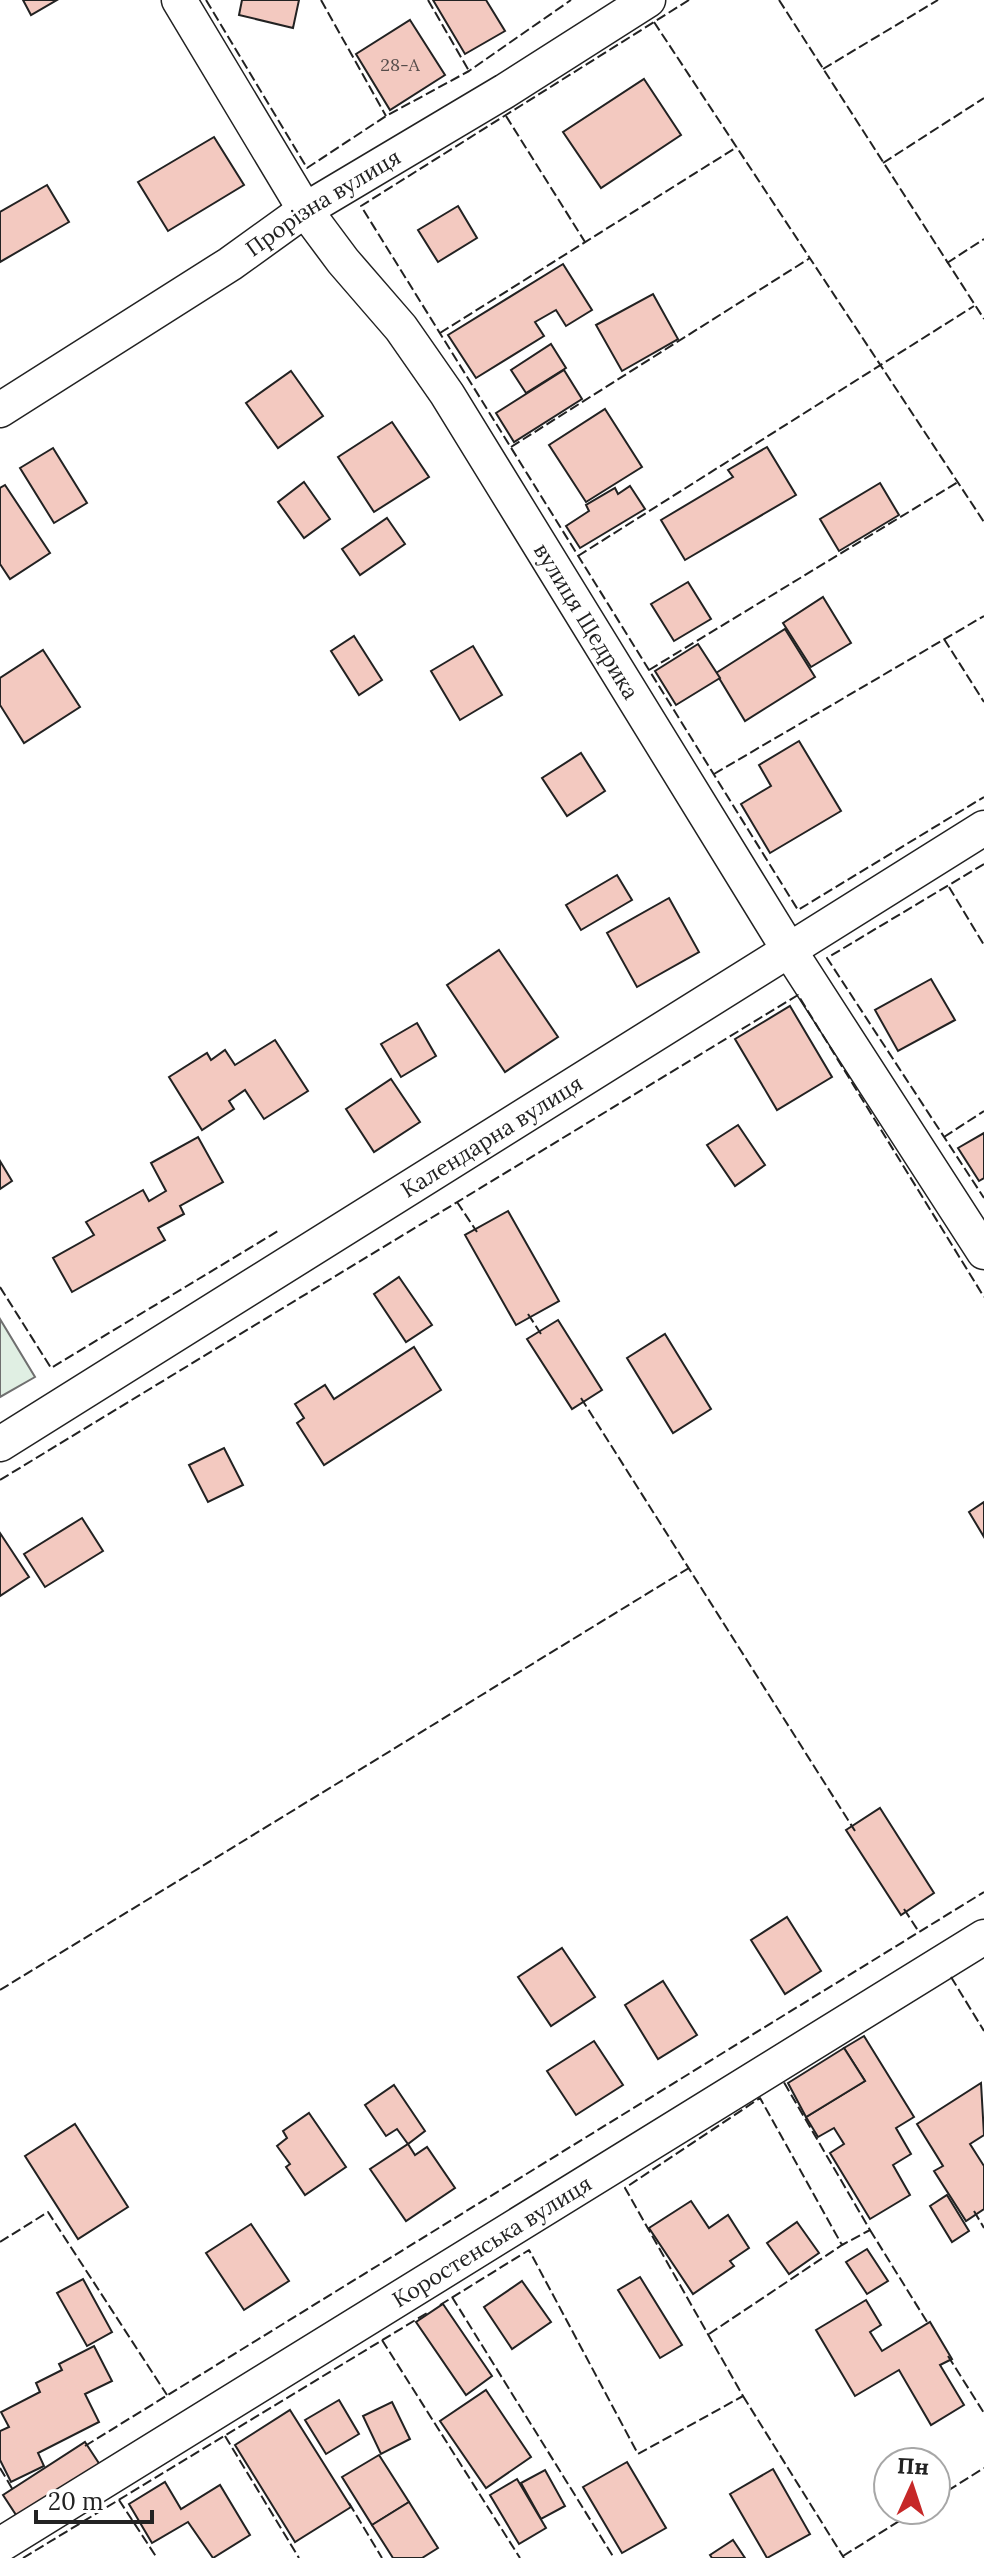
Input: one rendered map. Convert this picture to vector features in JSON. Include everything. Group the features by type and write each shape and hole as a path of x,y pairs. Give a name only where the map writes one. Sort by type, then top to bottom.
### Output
{"street":[{"name":"вулиця Щедрика","path":"179,0 305,210 401,328 447,394 789,950 984,1252"},
{"name":"Прорізна вулиця","path":"0,410 230,264 305,210 505,91 648,0"},
{"name":"Календарна вулиця","path":"0,1444 984,828"},
{"name":"Коростенська вулиця","path":"0,2545 984,1937"}],"green space":[{"path":"0,1319 35,1377 0,1397"}],"building":[{"path":"23,0 57,0 31,15"},
{"path":"242,0 299,0 293,28 239,15"},
{"path":"433,0 486,0 505,31 465,54"},
{"path":"410,20 445,75 390,110 356,54"},
{"path":"644,79 681,135 601,188 563,132"},
{"path":"214,137 244,185 168,231 138,182"},
{"path":"47,185 69,222 0,262 0,212"},
{"path":"458,206 477,238 438,262 418,230"},
{"path":"563,264 592,310 566,326 556,310 535,322 544,336 476,378 448,335"},
{"path":"653,294 678,339 622,371 596,325"},
{"path":"551,344 566,368 526,393 511,370"},
{"path":"564,370 582,399 514,442 496,413"},
{"path":"291,371 323,416 278,448 246,403"},
{"path":"605,409 642,467 586,502 549,445"},
{"path":"392,422 429,477 374,512 338,457"},
{"path":"767,447 796,495 685,560 661,520 733,477 728,470"},
{"path":"53,448 87,503 54,523 20,468"},
{"path":"304,482 330,519 304,538 278,502"},
{"path":"880,483 899,515 839,551 820,519"},
{"path":"5,485 50,553 10,579 0,564 0,488"},
{"path":"630,486 645,509 580,548 566,526 589,511 586,505 615,488 618,494"},
{"path":"387,518 405,544 360,575 342,549"},
{"path":"688,582 711,619 674,641 651,604"},
{"path":"823,597 851,643 811,667 783,623"},
{"path":"785,629 815,677 745,721 716,673"},
{"path":"354,636 382,680 359,695 331,651"},
{"path":"698,644 720,678 676,705 655,671"},
{"path":"473,646 502,695 460,720 431,671"},
{"path":"43,650 80,707 24,743 0,705 0,678"},
{"path":"799,741 841,811 770,853 741,804 771,786 759,765"},
{"path":"581,753 605,791 567,816 542,778"},
{"path":"617,875 632,900 581,930 566,905"},
{"path":"669,898 699,952 637,987 607,933"},
{"path":"499,950 558,1037 505,1072 447,985"},
{"path":"931,979 955,1020 898,1051 875,1010"},
{"path":"790,1006 832,1077 777,1110 735,1039"},
{"path":"417,1023 436,1056 401,1077 381,1044"},
{"path":"275,1040 308,1091 264,1119 245,1090 229,1101 234,1109 202,1130 169,1077 207,1053 211,1060 225,1050 235,1065"},
{"path":"391,1079 420,1122 374,1152 346,1109"},
{"path":"738,1125 765,1165 735,1186 707,1145"},
{"path":"984,1133 984,1178 979,1181 958,1148"},
{"path":"198,1137 223,1182 180,1206 184,1214 158,1228 165,1240 72,1292 53,1258 94,1235 86,1222 143,1190 149,1201 166,1191 151,1163"},
{"path":"0,1161 12,1181 0,1189"},
{"path":"508,1211 559,1301 516,1325 465,1235"},
{"path":"399,1277 432,1325 406,1342 374,1294"},
{"path":"558,1320 602,1390 572,1409 527,1339"},
{"path":"665,1334 711,1409 673,1433 627,1358"},
{"path":"414,1347 441,1390 324,1465 297,1423 304,1418 295,1404 325,1385 334,1399"},
{"path":"224,1448 243,1485 208,1502 189,1465"},
{"path":"984,1502 984,1537 969,1512"},
{"path":"82,1518 103,1551 45,1587 24,1554"},
{"path":"0,1533 29,1577 0,1596"},
{"path":"880,1808 934,1893 901,1915 846,1830"},
{"path":"787,1917 821,1971 785,1994 751,1940"},
{"path":"562,1948 595,1997 551,2026 518,1977"},
{"path":"663,1981 697,2035 658,2059 625,2005"},
{"path":"864,2036 914,2117 896,2128 911,2154 893,2165 910,2195 870,2219 830,2153 844,2144 834,2128 818,2137 806,2117 865,2081 844,2048"},
{"path":"594,2041 623,2085 576,2115 547,2071"},
{"path":"844,2048 865,2081 806,2117 788,2083"},
{"path":"981,2083 984,2135 970,2144 984,2166 984,2209 966,2221 934,2171 943,2166 917,2124"},
{"path":"394,2085 425,2131 408,2144 397,2129 386,2136 365,2105"},
{"path":"309,2113 346,2167 305,2195 286,2167 290,2164 277,2146 287,2138 283,2131"},
{"path":"75,2124 128,2207 78,2239 25,2156"},
{"path":"408,2144 415,2155 427,2147 455,2188 406,2221 370,2169"},
{"path":"947,2195 969,2231 952,2242 930,2206"},
{"path":"691,2201 709,2228 728,2215 749,2248 730,2261 734,2266 693,2294 649,2228"},
{"path":"797,2222 819,2253 789,2274 767,2243"},
{"path":"251,2224 289,2281 244,2310 206,2253"},
{"path":"867,2249 888,2281 867,2294 846,2262"},
{"path":"640,2277 682,2345 660,2358 618,2290"},
{"path":"83,2279 112,2332 87,2346 57,2293"},
{"path":"522,2281 551,2322 512,2349 484,2307"},
{"path":"866,2300 881,2325 870,2332 882,2351 930,2322 952,2359 940,2365 964,2405 931,2425 899,2370 855,2396 816,2330"},
{"path":"443,2304 492,2376 466,2395 416,2322"},
{"path":"94,2346 112,2381 85,2394 99,2422 38,2453 44,2466 11,2482 0,2460 0,2431 9,2427 1,2412 40,2392 36,2383 62,2370 59,2364"},
{"path":"486,2390 531,2457 486,2488 440,2421"},
{"path":"339,2400 359,2434 326,2454 305,2420"},
{"path":"392,2402 410,2439 381,2454 363,2416"},
{"path":"290,2410 351,2507 295,2542 235,2445"},
{"path":"85,2442 104,2471 22,2524 3,2495"},
{"path":"379,2455 409,2502 372,2525 342,2477"},
{"path":"627,2462 666,2528 622,2553 583,2487"},
{"path":"773,2469 810,2534 767,2558 730,2494"},
{"path":"545,2470 565,2506 541,2519 521,2483"},
{"path":"517,2479 546,2528 519,2544 490,2495"},
{"path":"165,2482 181,2509 220,2485 250,2535 213,2558 188,2522 152,2543 129,2504"},
{"path":"409,2502 438,2548 422,2558 393,2558 372,2525"},
{"path":"733,2540 745,2558 712,2558 710,2555"}],"fence":[{"path":"206,0 307,168 386,116 469,71 571,0"},
{"path":"321,0 386,116"},
{"path":"428,0 469,71"},
{"path":"689,0 361,206 798,910 984,797"},
{"path":"779,0 984,319"},
{"path":"823,69 938,0"},
{"path":"654,22 984,522"},
{"path":"883,163 984,98"},
{"path":"506,116 585,242"},
{"path":"440,333 737,147"},
{"path":"947,263 984,239"},
{"path":"511,447 810,258"},
{"path":"578,556 974,306"},
{"path":"649,670 958,482"},
{"path":"714,774 984,616"},
{"path":"944,639 984,702"},
{"path":"984,864 827,958 984,1198"},
{"path":"949,887 984,945"},
{"path":"0,1480 798,995 984,1297"},
{"path":"944,1137 984,1111"},
{"path":"457,1202 477,1232"},
{"path":"0,1287 51,1368 278,1231"},
{"path":"528,1314 541,1334"},
{"path":"581,1398 855,1831"},
{"path":"0,1990 689,1568"},
{"path":"85,2446 984,1892"},
{"path":"904,1909 919,1932"},
{"path":"951,1977 984,2031"},
{"path":"440,2305 529,2250 638,2454 743,2396 625,2188 760,2098 842,2245 870,2230 782,2079"},
{"path":"974,2211 984,2228"},
{"path":"0,2242 48,2212 167,2395"},
{"path":"870,2230 929,2325"},
{"path":"709,2334 842,2245"},
{"path":"452,2297 614,2558"},
{"path":"23,2558 427,2313"},
{"path":"382,2340 520,2558"},
{"path":"948,2356 984,2413"},
{"path":"743,2396 844,2558"},
{"path":"225,2436 299,2558"},
{"path":"0,2468 13,2490"},
{"path":"952,2488 984,2468"},
{"path":"119,2500 157,2558"},
{"path":"349,2503 382,2558"},
{"path":"843,2556 891,2526"}]}
